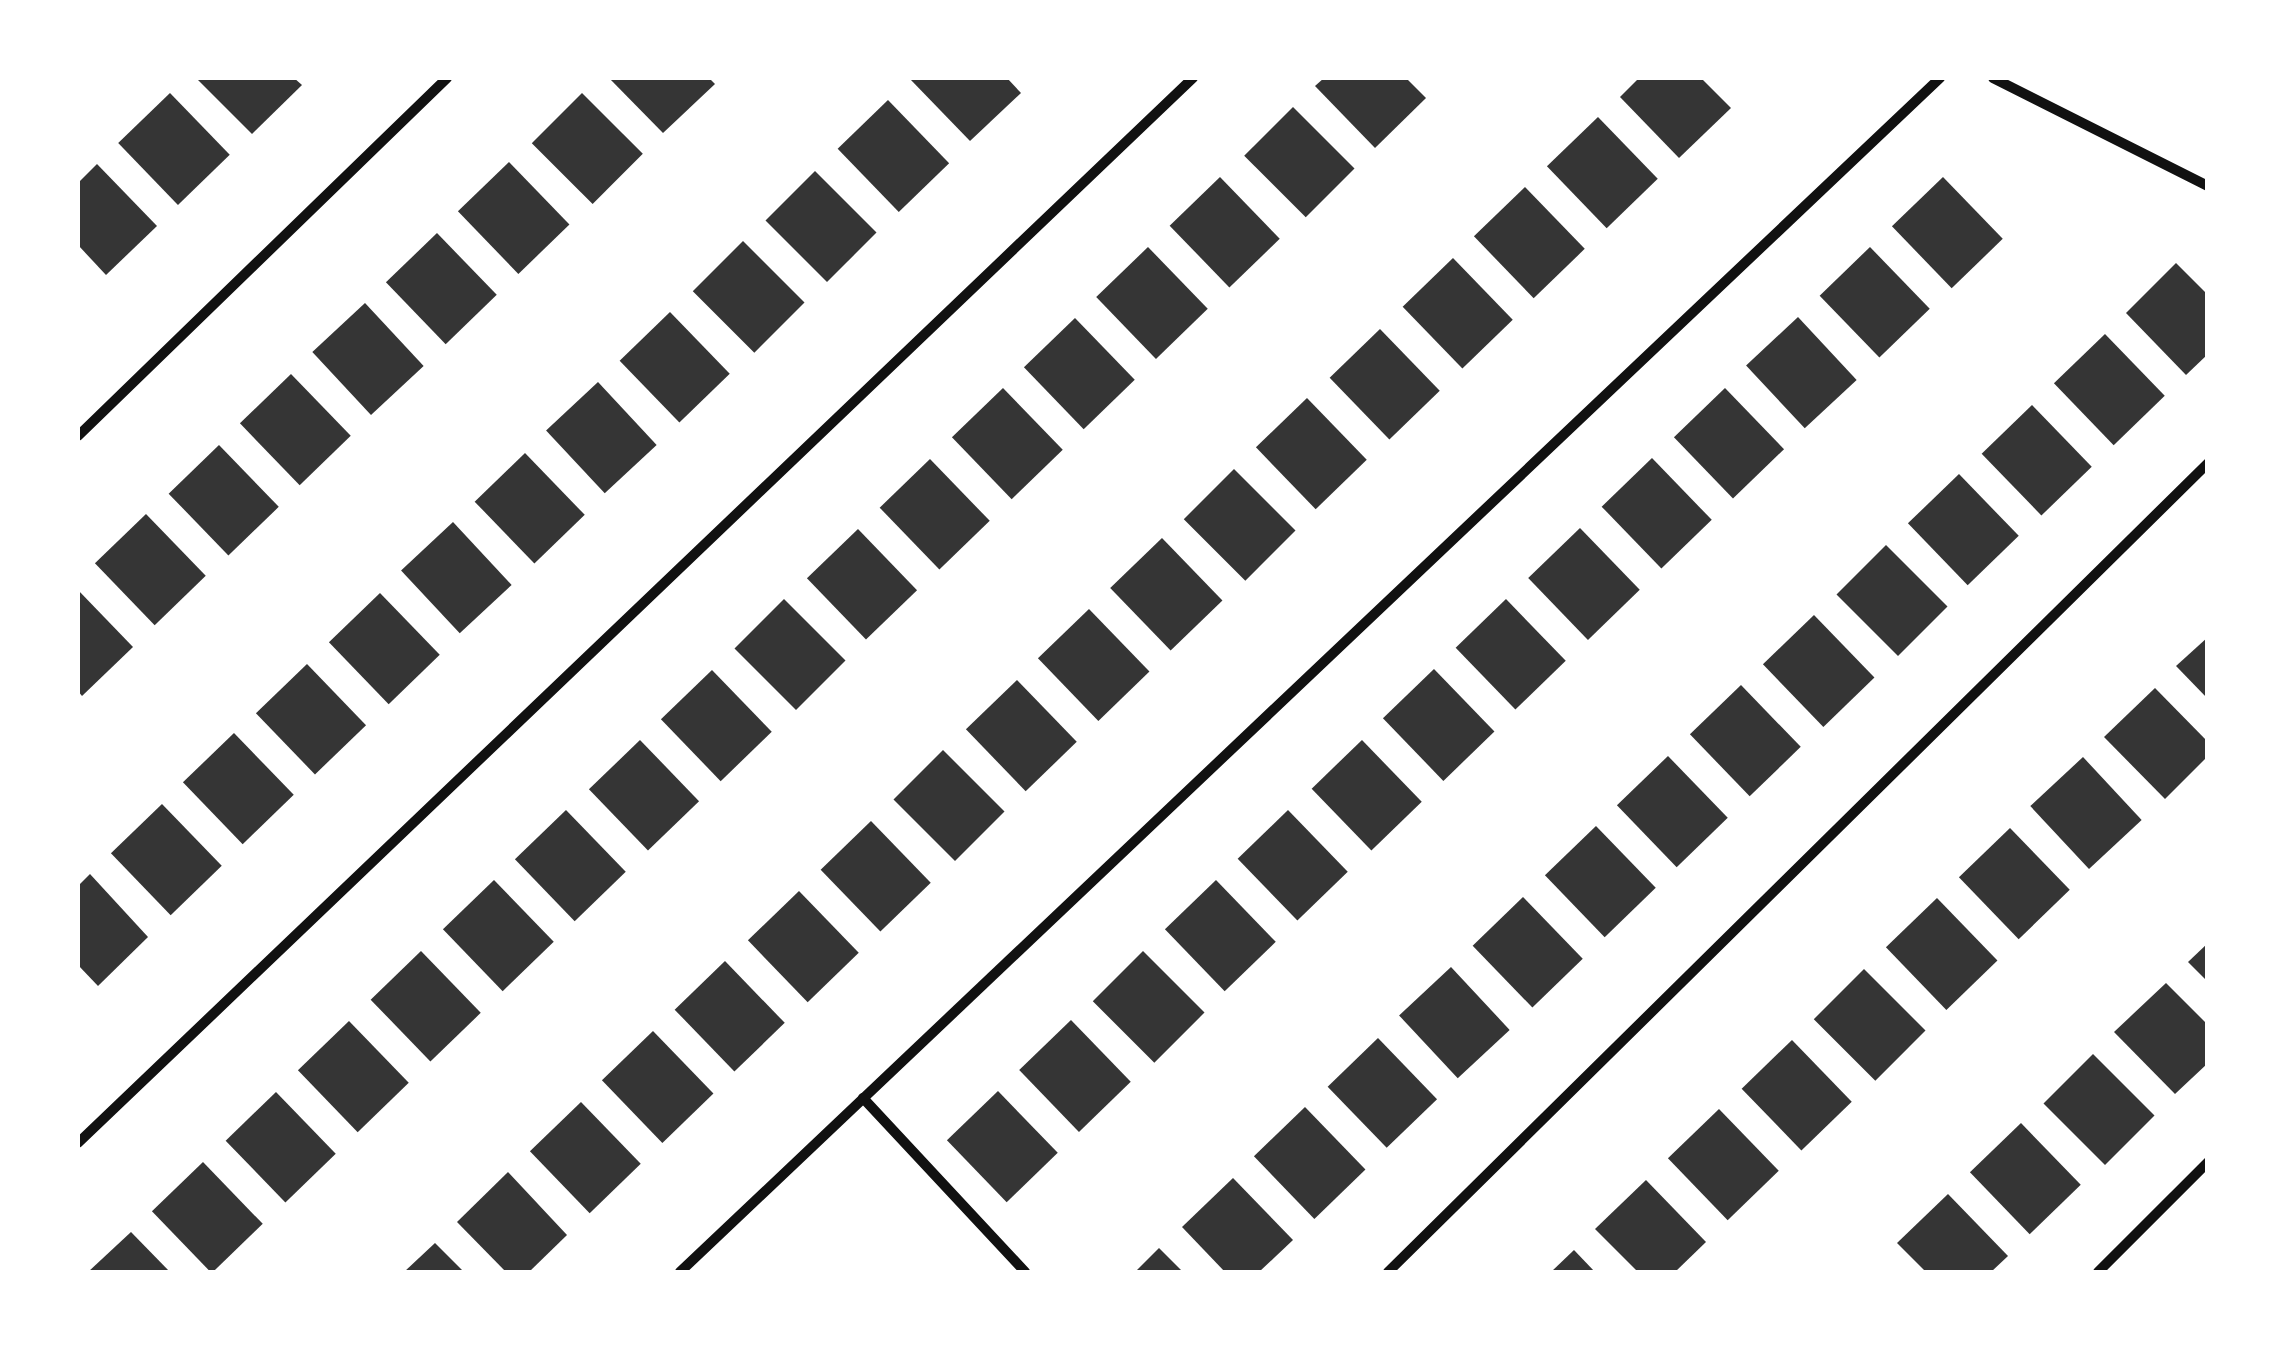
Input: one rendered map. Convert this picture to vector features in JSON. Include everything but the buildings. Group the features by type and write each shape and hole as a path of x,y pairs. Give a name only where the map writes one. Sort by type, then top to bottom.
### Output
{"street":[{"path":"78,436 448,78"},
{"path":"78,1144 1192,78"},
{"path":"680,1272 1940,78"},
{"path":"1993,78 2208,186"},
{"path":"1388,1272 2208,463"},
{"path":"862,1098 1024,1272"},
{"path":"2098,1272 2208,1162"}]}
